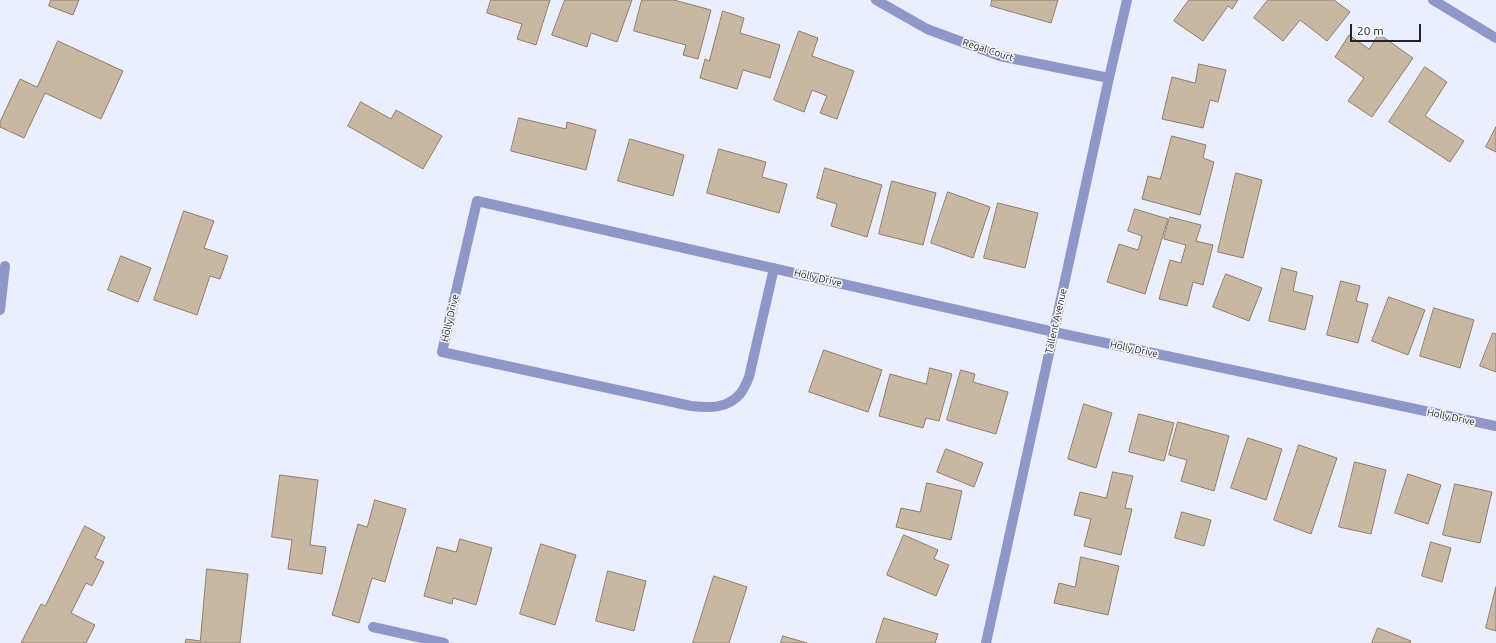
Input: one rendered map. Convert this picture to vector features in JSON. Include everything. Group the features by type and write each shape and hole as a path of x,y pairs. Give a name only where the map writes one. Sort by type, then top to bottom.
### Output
{"street":[{"name":"Regal Court","path":"876,0 927,29 1000,56 1109,78"},
{"name":"Tallent Avenue","path":"986,643 1127,0"},
{"path":"1433,0 1496,38"},
{"name":"Holly Drive","path":"774,268 749,377 741,393 728,404 710,408 691,406 442,352 477,201 774,268 1054,332 1496,426"},
{"path":"0,310 5,266"},
{"path":"374,627 444,643"}],"building":[{"path":"51,0 79,0 73,15 49,6"},
{"path":"491,0 550,0 536,45 517,39 522,24 487,13"},
{"path":"565,0 632,0 617,42 591,33 587,47 552,35"},
{"path":"642,0 674,0 711,10 698,59 683,55 686,45 634,31"},
{"path":"992,0 1058,0 1051,23 991,6"},
{"path":"1189,0 1238,0 1232,9 1228,6 1203,41 1174,21"},
{"path":"1268,0 1334,0 1350,12 1327,41 1300,20 1283,41 1254,18"},
{"path":"723,11 744,18 740,33 780,45 770,78 743,70 737,89 700,78 705,59 709,61"},
{"path":"799,31 818,38 812,56 854,71 837,119 820,113 827,96 812,90 804,112 774,100"},
{"path":"1379,34 1413,58 1372,117 1348,101 1364,78 1335,57 1349,35 1369,49"},
{"path":"58,41 123,71 101,119 45,93 24,138 0,127 0,122 20,79 37,87"},
{"path":"1199,64 1226,70 1218,102 1210,100 1203,128 1162,119 1172,77 1195,83"},
{"path":"1425,67 1447,82 1425,116 1464,141 1450,162 1389,122"},
{"path":"361,102 391,119 396,110 442,136 423,169 348,126"},
{"path":"519,118 566,129 567,122 596,130 586,170 511,151"},
{"path":"1496,127 1496,152 1486,147"},
{"path":"1172,136 1206,145 1203,158 1214,162 1200,215 1142,199 1148,176 1160,179"},
{"path":"630,139 684,155 673,196 618,181"},
{"path":"719,149 766,162 762,177 787,184 779,213 707,193"},
{"path":"825,168 882,185 867,237 831,226 837,204 817,198"},
{"path":"1236,173 1262,180 1243,258 1218,252"},
{"path":"892,181 936,193 923,245 879,234"},
{"path":"948,192 990,207 973,258 931,243"},
{"path":"998,203 1038,213 1025,268 984,258"},
{"path":"1135,209 1168,219 1145,294 1107,282 1119,244 1138,250 1142,236 1128,231"},
{"path":"184,211 214,221 204,248 228,256 220,279 210,276 197,315 154,300"},
{"path":"1170,217 1201,225 1196,241 1213,245 1203,285 1193,282 1187,306 1159,299 1170,260 1181,263 1186,245 1164,239"},
{"path":"121,256 151,268 138,302 108,290"},
{"path":"1282,268 1297,272 1293,291 1313,296 1305,330 1269,321"},
{"path":"1226,274 1262,288 1249,321 1213,307"},
{"path":"1341,281 1360,286 1356,301 1368,304 1358,343 1327,335"},
{"path":"1389,297 1425,310 1408,355 1372,341"},
{"path":"1434,308 1474,320 1460,368 1420,356"},
{"path":"1493,333 1496,334 1496,372 1480,366"},
{"path":"824,350 882,370 868,412 809,392"},
{"path":"930,368 952,374 939,421 926,418 923,428 879,416 890,374 926,384"},
{"path":"961,370 975,374 973,382 1008,392 996,434 947,420"},
{"path":"1084,404 1112,413 1096,468 1068,459"},
{"path":"1139,414 1174,423 1164,461 1129,452"},
{"path":"1178,422 1229,436 1214,491 1181,481 1187,460 1169,455"},
{"path":"1248,438 1282,449 1266,500 1231,488"},
{"path":"1299,445 1337,458 1311,534 1274,520"},
{"path":"946,449 983,463 974,487 937,472"},
{"path":"1355,462 1386,470 1371,534 1339,527"},
{"path":"1113,472 1133,476 1125,508 1132,509 1121,555 1084,546 1091,519 1074,515 1080,492 1106,498"},
{"path":"1408,474 1441,485 1428,524 1395,513"},
{"path":"280,475 318,480 310,545 326,547 322,574 288,569 292,540 272,537"},
{"path":"927,483 962,491 951,540 896,527 901,508 920,512"},
{"path":"1455,484 1492,492 1480,543 1443,535"},
{"path":"375,500 406,509 385,582 372,578 359,623 332,615 358,524 367,527"},
{"path":"1182,512 1211,520 1204,546 1175,538"},
{"path":"85,526 105,537 95,558 104,562 92,586 86,583 71,613 95,625 86,643 21,643 41,604 45,606"},
{"path":"904,535 938,550 934,559 949,565 936,596 887,575"},
{"path":"460,539 492,548 476,605 453,598 452,604 424,596 437,547 456,552"},
{"path":"1431,542 1451,548 1442,582 1422,576"},
{"path":"541,544 576,555 555,625 520,614"},
{"path":"1081,557 1119,566 1108,615 1054,603 1059,583 1075,587"},
{"path":"207,569 248,574 240,643 185,643 186,639 200,641"},
{"path":"608,571 646,581 634,631 596,621"},
{"path":"714,576 747,587 729,643 693,643"},
{"path":"1496,587 1496,631 1486,628"},
{"path":"884,618 938,634 935,643 876,643"},
{"path":"1378,628 1411,641 1410,643 1372,643"},
{"path":"783,636 807,643 781,643"}]}
